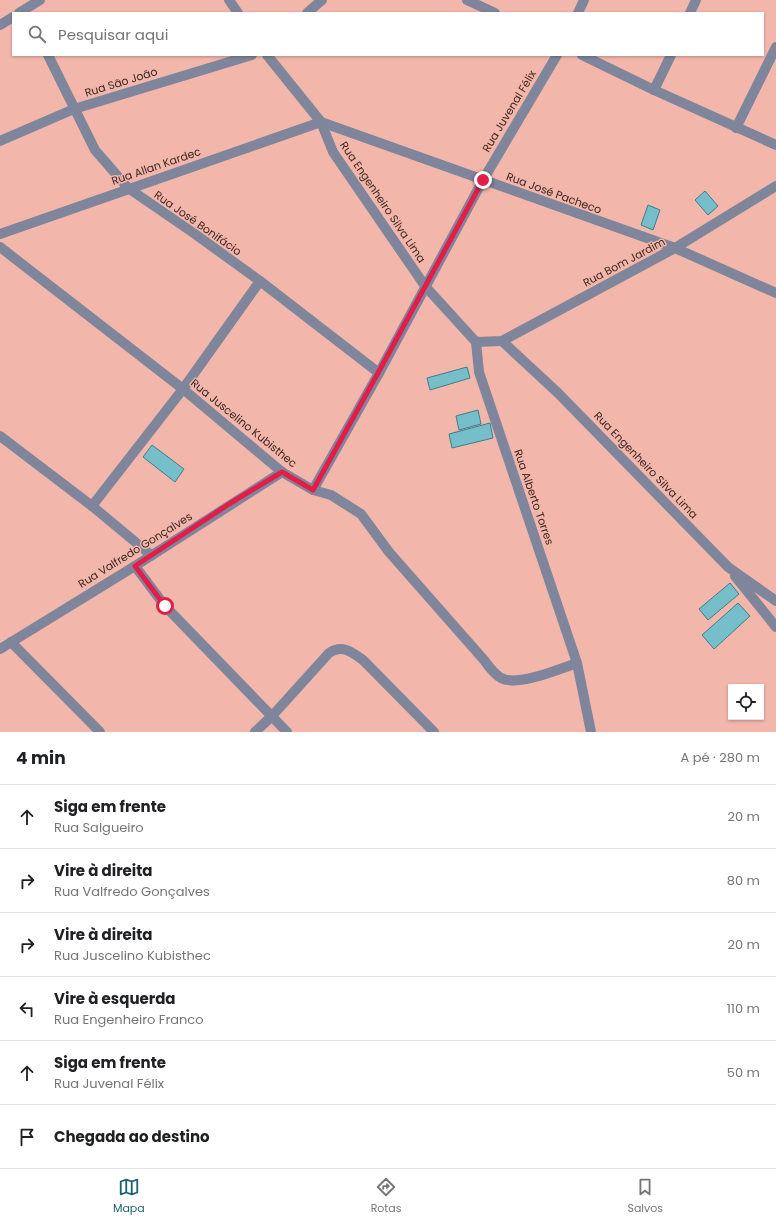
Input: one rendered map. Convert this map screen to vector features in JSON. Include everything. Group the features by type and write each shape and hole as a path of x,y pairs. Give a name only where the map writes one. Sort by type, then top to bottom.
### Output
{"street":[{"path":"24,12 40,0"},
{"path":"229,0 237,12"},
{"path":"308,12 322,0"},
{"path":"467,0 492,12"},
{"path":"578,12 584,0"},
{"path":"690,12 696,0"},
{"path":"0,25 12,18"},
{"path":"736,128 776,47"},
{"name":"Rua José Bonifácio","path":"48,56 95,150 128,188 260,281 378,373"},
{"name":"Rua São João","path":"0,141 74,109 249,56"},
{"name":"Rua Engenheiro Silva Lima","path":"268,56 321,122 333,152 425,286"},
{"name":"Rua Juvenal Félix","path":"313,490 483,180 556,56"},
{"path":"584,56 654,90 776,145"},
{"path":"654,90 671,56"},
{"name":"Rua José Pacheco","path":"321,122 675,248 776,293"},
{"name":"Rua Allan Kardec","path":"0,234 128,188 321,122"},
{"name":"Rua Bom Jardim","path":"476,342 502,341 675,248 776,186"},
{"name":"Rua Juscelino Kubisthec","path":"0,247 183,389 282,472 313,490 331,494 361,514 389,552 500,678 508,681 527,679 577,663"},
{"path":"92,506 183,389 260,281"},
{"path":"425,286 476,342"},
{"name":"Rua Engenheiro Silva Lima","path":"502,341 558,393 728,567 776,601"},
{"name":"Rua Alberto Torres","path":"476,342 479,372 577,663 591,732"},
{"path":"0,436 92,506 151,555"},
{"name":"Rua Valfredo Gonçalves","path":"0,648 135,566 282,472"},
{"path":"135,566 165,606 287,732"},
{"path":"728,567 776,626"},
{"path":"11,642 100,732"},
{"path":"255,732 272,716 334,649 342,648 347,649 363,660 434,732"}],"building":[{"path":"705,191 718,206 708,215 695,200"},
{"path":"648,205 660,210 653,230 641,225"},
{"path":"467,367 470,378 430,390 427,378"},
{"path":"478,410 481,424 459,430 456,416"},
{"path":"490,423 493,438 452,448 449,434"},
{"path":"152,445 184,469 175,482 143,457"},
{"path":"730,583 739,594 708,620 699,609"},
{"path":"738,603 750,616 714,649 702,635"}],"route":[{"path":"165,606 135,566 229,504 282,472 313,490 483,180"}]}
